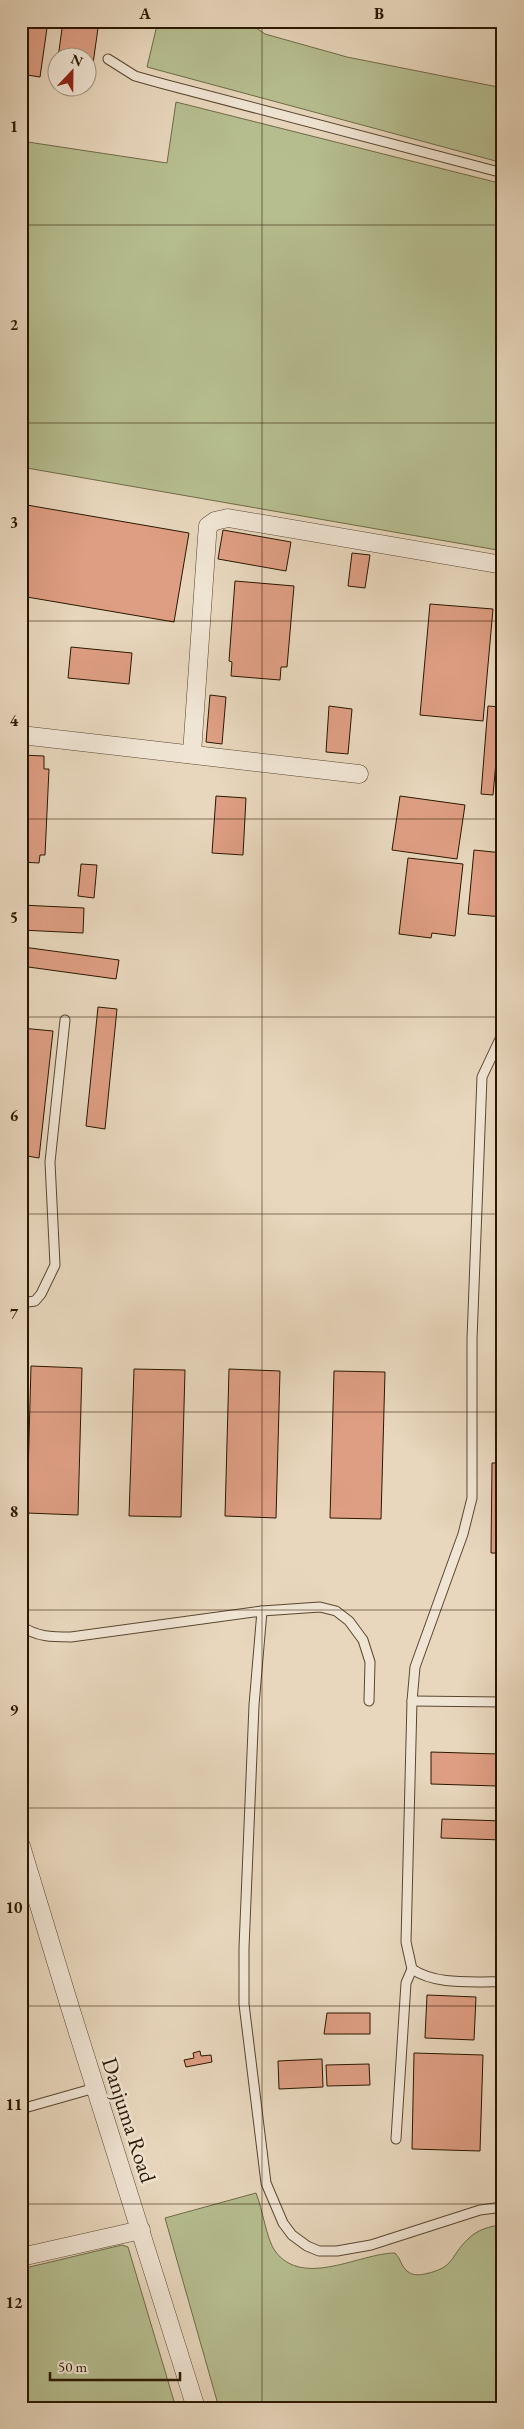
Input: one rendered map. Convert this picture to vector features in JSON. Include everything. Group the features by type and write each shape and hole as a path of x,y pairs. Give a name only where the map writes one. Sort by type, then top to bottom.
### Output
{"street":[{"path":"192,754 208,526 216,520 228,518 503,565"},
{"path":"21,735 359,774"},
{"name":"Danjuma Road","path":"21,1846 196,2408"},
{"path":"21,2257 141,2230"}],"lane":[{"path":"108,59 135,76 503,173"},
{"path":"21,1303 35,1301 42,1294 55,1265 50,1162 65,1020"},
{"path":"396,2139 406,1983 412,1969 406,1942 412,1701 415,1667 463,1534 472,1498 472,1339 482,1077 499,1041 503,1039"},
{"path":"21,1626 31,1633 48,1637 72,1637 262,1611 320,1607 336,1611 350,1621 363,1640 370,1662 369,1701"},
{"path":"262,1611 254,1705 244,1948 244,2004 266,2183 283,2223 292,2235 307,2246 319,2251 338,2252 371,2246 480,2210 503,2207"},
{"path":"412,1701 503,1702"},
{"path":"412,1969 422,1975 437,1979 503,1982"},
{"path":"21,2108 95,2088"}],"green space":[{"path":"158,21 246,21 265,34 347,57 503,88 503,163 147,67"},
{"path":"176,102 503,184 501,210 503,211 503,551 21,467 21,141 167,163"},
{"path":"256,2193 269,2239 275,2251 287,2262 301,2267 332,2266 381,2254 395,2253 409,2273 416,2275 425,2274 447,2265 462,2245 476,2233 488,2227 503,2224 503,2408 219,2408 165,2218"},
{"path":"122,2245 128,2247 176,2408 21,2408 21,2269"}],"building":[{"path":"21,21 48,21 40,77 21,74"},
{"path":"63,21 99,21 95,48 59,48"},
{"path":"21,504 189,533 174,622 21,596"},
{"path":"223,530 291,542 286,571 218,559"},
{"path":"352,553 370,555 365,588 348,586"},
{"path":"235,581 294,586 287,667 281,667 280,680 231,676 232,662 229,661"},
{"path":"430,604 493,609 483,721 420,715"},
{"path":"71,647 132,653 129,684 68,678"},
{"path":"210,695 226,697 222,744 206,742"},
{"path":"329,706 352,709 348,754 326,752"},
{"path":"488,706 501,707 493,795 481,794"},
{"path":"21,755 44,756 44,769 49,769 45,855 40,855 39,863 21,862"},
{"path":"216,796 246,798 243,855 212,853"},
{"path":"400,796 465,805 457,859 392,850"},
{"path":"474,850 503,853 503,917 468,914"},
{"path":"408,858 463,864 455,936 432,933 431,938 399,934"},
{"path":"81,864 97,865 94,898 78,896"},
{"path":"21,905 84,908 83,933 21,930"},
{"path":"23,947 119,960 116,979 21,966"},
{"path":"98,1007 117,1009 105,1129 86,1126"},
{"path":"21,1028 53,1031 39,1158 21,1155"},
{"path":"503,1118 503,1217 501,1217"},
{"path":"31,1366 82,1368 78,1515 27,1513"},
{"path":"134,1369 185,1370 181,1517 129,1516"},
{"path":"229,1369 280,1371 276,1518 225,1516"},
{"path":"334,1371 385,1372 381,1519 330,1518"},
{"path":"492,1463 503,1463 503,1691 496,1691 498,1553 491,1553"},
{"path":"431,1752 498,1754 497,1786 431,1784"},
{"path":"442,1819 503,1821 503,1840 441,1838"},
{"path":"427,1995 476,1997 474,2040 425,2038"},
{"path":"327,2013 370,2013 370,2034 324,2034"},
{"path":"200,2051 201,2056 211,2055 212,2062 186,2067 184,2060 194,2058 193,2053"},
{"path":"414,2053 483,2055 480,2151 412,2149"},
{"path":"322,2059 323,2087 279,2089 278,2061"},
{"path":"369,2064 370,2085 327,2086 326,2065"}]}
